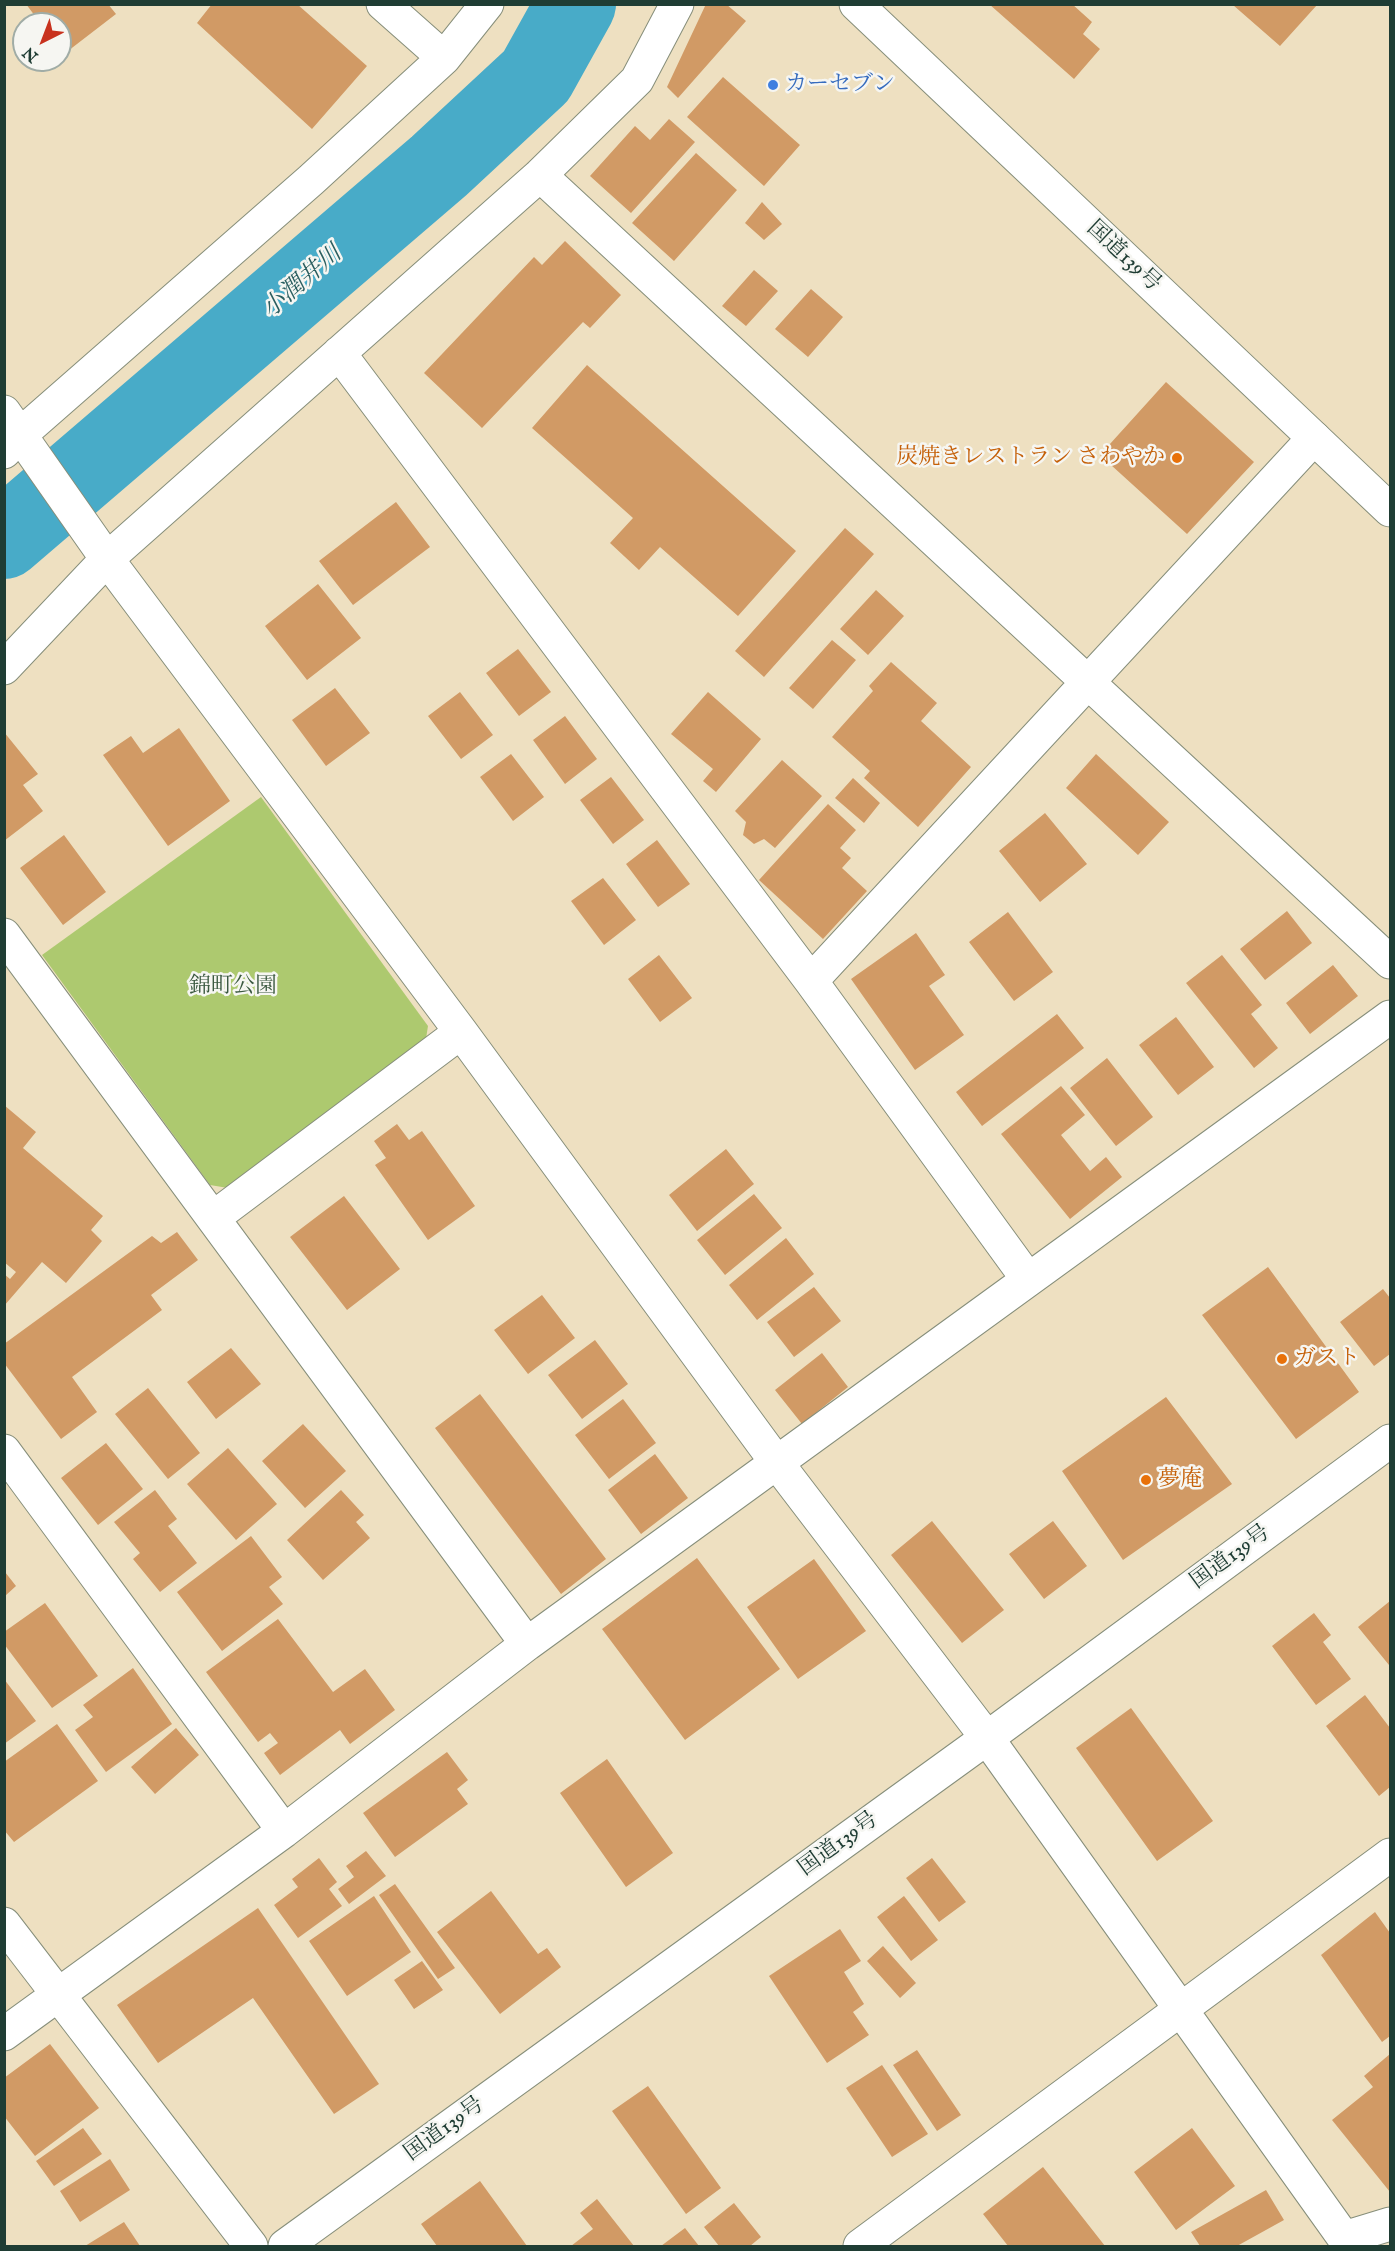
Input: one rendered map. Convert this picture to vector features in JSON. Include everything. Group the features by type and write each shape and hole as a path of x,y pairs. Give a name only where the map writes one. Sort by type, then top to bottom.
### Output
{"main road":[{"path":"382,4 444,58"},
{"path":"487,4 444,58 311,180 10,432 460,1032 777,1463 987,1738 1346,2242 1390,2224"},
{"path":"4,668 107,559 540,176 637,80 677,4"},
{"name":"国道139号","path":"856,4 1390,510"},
{"path":"540,176 1390,962"},
{"path":"339,353 811,981 1028,1278"},
{"path":"811,981 1314,438"},
{"path":"4,935 527,1644"},
{"path":"4,2034 284,1831 527,1644 1390,1017"},
{"path":"213,1218 460,1032"},
{"name":"国道139号","path":"285,2247 987,1738 1390,1441"},
{"path":"4,1451 284,1831"},
{"path":"860,2247 1390,1855"},
{"path":"4,1924 251,2247"}],"green space":[{"name":"錦町公園","path":"261,797 428,1026 425,1045 228,1188 210,1185 42,955"}],"building":[{"path":"26,4 108,4 116,14 72,48 72,12 32,12"},
{"path":"212,4 297,4 367,66 312,129 197,23"},
{"path":"706,4 726,4 746,21 678,98 667,87"},
{"path":"989,4 1072,4 1092,22 1083,34 1100,49 1074,79"},
{"path":"1233,5 1317,5 1280,46"},
{"path":"723,77 800,145 764,186 687,117"},
{"path":"669,119 695,142 631,213 590,176 635,126 650,140"},
{"path":"696,153 737,190 674,261 632,223"},
{"path":"762,202 782,224 764,240 745,223"},
{"path":"565,241 621,295 590,328 583,322 482,428 424,373 534,257 542,265"},
{"path":"754,270 778,291 746,326 722,306"},
{"path":"811,289 843,317 808,357 775,329"},
{"path":"587,365 796,551 738,616 660,547 639,570 610,543 633,518 532,428"},
{"name":"炭焼きレストラン さわやか","path":"1166,382 1254,462 1187,534 1100,455"},
{"path":"396,502 430,547 353,605 319,561"},
{"path":"845,528 874,554 764,677 735,651"},
{"path":"318,584 361,638 307,680 265,626"},
{"path":"876,590 904,616 868,655 840,629"},
{"path":"832,640 856,660 813,709 789,688"},
{"path":"518,649 551,692 519,716 486,673"},
{"path":"891,662 937,703 921,721 971,767 918,827 864,778 870,771 832,737 873,691 869,686"},
{"path":"335,688 370,733 326,766 292,720"},
{"path":"460,692 493,735 461,759 428,716"},
{"path":"708,692 761,739 716,792 703,781 713,769 671,734"},
{"path":"565,716 597,759 565,784 533,740"},
{"path":"179,728 230,801 168,846 103,755 131,736 143,753"},
{"path":"4,732 38,774 23,785 43,811 4,841"},
{"path":"511,754 544,797 513,821 480,777"},
{"path":"1096,754 1169,822 1138,855 1066,788"},
{"path":"782,760 822,796 775,848 764,839 754,844 743,835 746,822 735,811"},
{"path":"611,777 644,820 613,844 580,800"},
{"path":"853,778 880,803 864,823 835,798"},
{"path":"828,804 856,830 840,848 851,858 842,868 867,891 823,939 759,880"},
{"path":"1045,813 1087,864 1040,902 999,851"},
{"path":"64,835 106,892 63,925 20,868"},
{"path":"657,840 690,884 658,907 626,864"},
{"path":"603,878 636,920 604,945 571,901"},
{"path":"1287,911 1312,943 1265,980 1240,949"},
{"path":"1008,912 1053,972 1014,1001 969,942"},
{"path":"916,933 945,975 929,986 964,1035 915,1070 851,979"},
{"path":"659,955 692,998 660,1022 628,979"},
{"path":"1222,955 1262,1005 1251,1014 1278,1048 1254,1068 1186,983"},
{"path":"1333,965 1358,996 1310,1034 1286,1003"},
{"path":"1057,1014 1084,1048 982,1126 956,1092"},
{"path":"1176,1017 1214,1067 1178,1095 1139,1045"},
{"path":"1107,1058 1153,1117 1116,1146 1070,1088"},
{"path":"1061,1086 1085,1115 1061,1135 1090,1171 1106,1157 1122,1177 1070,1219 1001,1134"},
{"path":"4,1105 36,1132 23,1148 103,1216 91,1230 102,1241 66,1283 42,1262 4,1306 4,1274 10,1279 16,1272 4,1262"},
{"path":"397,1124 409,1140 422,1131 475,1206 428,1240 375,1165 386,1158 374,1141"},
{"path":"726,1149 754,1184 697,1231 669,1195"},
{"path":"754,1194 782,1228 725,1275 697,1240"},
{"path":"344,1196 400,1269 347,1310 290,1237"},
{"path":"177,1232 198,1260 151,1295 162,1310 72,1377 97,1412 61,1439 4,1363 4,1344 152,1236 161,1243"},
{"path":"786,1238 814,1274 757,1320 729,1285"},
{"path":"1268,1267 1359,1392 1296,1439 1202,1315"},
{"path":"814,1287 841,1321 794,1357 767,1322"},
{"path":"1383,1289 1390,1298 1390,1354 1374,1366 1340,1322"},
{"path":"542,1295 575,1338 528,1374 494,1330"},
{"path":"595,1340 628,1384 582,1419 548,1375"},
{"path":"231,1348 261,1384 216,1419 187,1382"},
{"path":"822,1353 848,1387 802,1424 775,1390"},
{"path":"148,1388 200,1453 168,1479 115,1414"},
{"path":"480,1394 606,1559 561,1594 435,1428"},
{"path":"1166,1397 1232,1484 1123,1560 1062,1471"},
{"path":"623,1399 656,1443 609,1479 575,1435"},
{"path":"303,1424 346,1471 305,1508 262,1461"},
{"path":"106,1443 143,1489 98,1525 61,1478"},
{"path":"228,1448 277,1504 236,1540 187,1484"},
{"path":"655,1454 688,1498 641,1534 608,1490"},
{"path":"155,1490 177,1519 168,1526 197,1563 160,1592 133,1559 140,1553 114,1522"},
{"path":"341,1490 364,1515 356,1522 370,1538 323,1580 287,1540"},
{"path":"932,1521 1004,1610 962,1643 891,1555"},
{"path":"1053,1521 1087,1566 1044,1599 1009,1554"},
{"path":"251,1536 282,1577 269,1587 283,1604 222,1651 177,1592"},
{"path":"697,1558 780,1669 685,1740 602,1629"},
{"path":"814,1559 866,1631 798,1679 747,1607"},
{"path":"5,1572 16,1586 5,1596"},
{"path":"1390,1601 1390,1663 1389,1665 1358,1627"},
{"path":"45,1603 98,1676 52,1708 4,1644 4,1632"},
{"path":"1314,1613 1331,1635 1323,1642 1351,1679 1316,1705 1272,1646"},
{"path":"278,1619 333,1692 365,1669 395,1710 350,1744 340,1730 280,1775 264,1753 278,1743 270,1733 258,1742 206,1672"},
{"path":"133,1668 172,1724 106,1772 75,1730 93,1717 83,1705"},
{"path":"4,1679 36,1721 4,1744"},
{"path":"1365,1695 1390,1728 1390,1787 1379,1796 1326,1726"},
{"path":"1131,1708 1213,1821 1157,1861 1076,1748"},
{"path":"57,1724 98,1781 14,1842 4,1830 4,1762"},
{"path":"176,1728 199,1755 155,1794 131,1767"},
{"path":"447,1752 468,1780 457,1789 468,1804 395,1857 363,1813"},
{"path":"607,1759 673,1853 626,1887 560,1793"},
{"path":"366,1851 386,1876 349,1904 338,1889 354,1877 346,1866"},
{"path":"319,1858 337,1882 329,1889 342,1906 298,1938 274,1905 298,1887 292,1879"},
{"path":"932,1858 966,1902 939,1922 906,1878"},
{"path":"395,1884 455,1968 438,1979 379,1895"},
{"path":"491,1891 538,1954 547,1948 561,1967 500,2014 437,1932"},
{"path":"374,1896 411,1952 347,1996 309,1941"},
{"path":"904,1896 938,1940 911,1961 877,1917"},
{"path":"258,1908 379,2084 334,2114 253,1998 158,2063 117,2005"},
{"path":"1375,1912 1390,1933 1390,2036 1382,2042 1321,1955"},
{"path":"840,1929 861,1961 844,1972 864,2004 853,2012 869,2035 827,2063 769,1976"},
{"path":"883,1946 916,1983 900,1998 867,1961"},
{"path":"422,1961 443,1990 414,2009 394,1980"},
{"path":"50,2044 99,2108 35,2156 4,2116 4,2078"},
{"path":"917,2050 961,2115 937,2131 893,2065"},
{"path":"1390,2054 1390,2192 1332,2120 1373,2087 1364,2076"},
{"path":"882,2065 928,2134 892,2157 846,2088"},
{"path":"648,2086 721,2188 686,2214 612,2111"},
{"path":"83,2128 102,2154 54,2186 36,2161"},
{"path":"1192,2128 1235,2186 1176,2230 1134,2172"},
{"path":"110,2159 130,2190 80,2222 60,2191"},
{"path":"1043,2167 1105,2246 1008,2246 983,2214"},
{"path":"480,2181 527,2246 437,2246 421,2224"},
{"path":"1266,2190 1284,2220 1237,2246 1200,2246 1191,2232"},
{"path":"597,2199 634,2246 571,2246 593,2229 580,2213"},
{"path":"734,2203 761,2237 750,2246 719,2246 704,2227"},
{"path":"124,2222 140,2246 85,2246"},
{"path":"685,2228 699,2246 661,2246"}],"waterway":[{"name":"小潤井川","path":"4,539 439,166 536,76 576,4"}],"place":[{"name":"カーセブン","path":"773,85"},
{"name":"炭焼きレストラン さわやか","path":"1177,458"},
{"name":"ガスト","path":"1282,1359"},
{"name":"夢庵","path":"1146,1480"}]}
